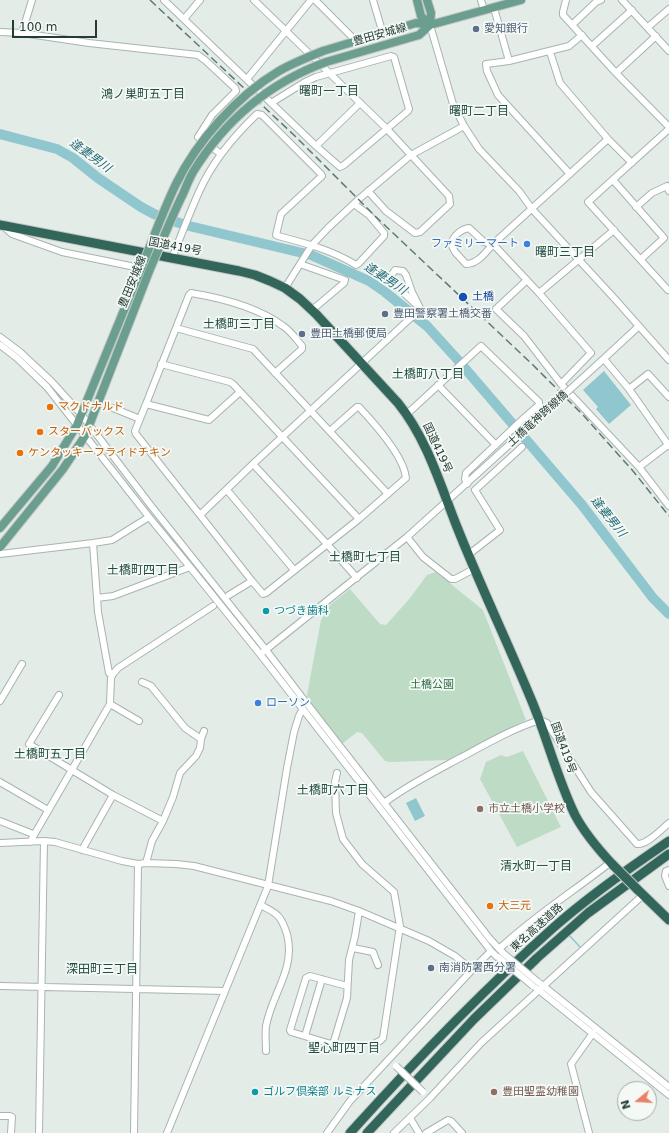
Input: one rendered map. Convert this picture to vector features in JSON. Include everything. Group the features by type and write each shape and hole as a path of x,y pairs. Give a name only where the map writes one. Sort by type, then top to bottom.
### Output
{"highway":[{"name":"国道419号","path":"1,225 255,275 285,288 312,310 407,414 421,437 468,555 540,720 567,795 576,815 593,843 612,864 669,920"},
{"name":"東名高速道路","path":"350,1133 386,1093 466,1010 530,949 604,887 669,840"},
{"name":"東名高速道路","path":"367,1133 474,1019 537,958 594,909 669,854"}],"main road":[{"path":"417,0 421,16 430,25"},
{"path":"428,0 431,13 430,25"},
{"path":"430,25 521,0"},
{"name":"豊田安城線","path":"0,528 52,466 77,425 144,268 176,184 187,164 213,128 243,98 260,84 279,71 300,60 323,51 416,23 430,25"},
{"name":"豊田安城線","path":"0,547 63,469 85,436 128,323 144,268 193,173 229,124 249,106 285,80 305,70 326,62 419,35 430,25"}],"street":[{"path":"22,33 32,0"},
{"path":"164,0 246,79 271,103 316,146 340,167 344,166 408,111 394,57 392,56 305,82 271,103"},
{"path":"184,19 200,0"},
{"path":"254,0 411,155 449,196 450,204 420,232 415,233 386,211 368,191"},
{"path":"246,79 311,0"},
{"path":"315,0 357,42"},
{"path":"373,0 383,34"},
{"path":"481,0 484,10"},
{"path":"566,0 563,15 669,128 588,202 668,290"},
{"path":"573,24 596,2 601,0"},
{"path":"622,0 669,50"},
{"path":"494,8 509,61"},
{"path":"648,27 669,9"},
{"path":"592,46 632,10"},
{"path":"430,25 453,104 464,126 479,149 519,191 532,209 579,259 669,360"},
{"path":"0,32 22,33 89,43 198,55 235,88 236,91 212,115 198,137 221,154"},
{"path":"570,174 498,95 487,71 486,64 509,61 550,52 569,46 582,35"},
{"path":"616,73 656,36"},
{"path":"550,52 560,83 608,139 632,163"},
{"path":"316,146 360,103"},
{"path":"172,258 199,192 221,154 241,129 257,114 262,115 322,176 281,214 276,235 312,245 347,259 356,265 359,264 384,235 369,215 354,204"},
{"path":"285,288 312,245 368,191 411,155 464,126"},
{"path":"561,384 592,353 493,244 484,242 469,228 461,231 453,239 451,244 455,252 466,264 476,262 493,244 608,139"},
{"path":"612,180 636,207 667,236 641,259"},
{"path":"636,207 652,193 667,186 669,191"},
{"path":"1,225 12,234 62,252 144,268"},
{"path":"539,293 614,230"},
{"path":"483,254 484,242"},
{"path":"301,262 345,280 344,283 312,310"},
{"path":"395,270 403,271 406,275 419,310 391,281 390,277 395,270"},
{"path":"527,280 496,309 524,336 561,384 639,467 669,506"},
{"path":"275,373 302,349 302,346 283,326 256,310 191,293 135,431 263,594 359,519 406,478 396,454 384,434 359,407 357,407 330,431"},
{"path":"200,515 419,310"},
{"name":"土橋竜神跨線橋","path":"260,654 407,537 639,326"},
{"path":"176,328 253,349 388,494"},
{"path":"0,337 20,352 51,381 81,414 266,650 300,696 490,939 500,954 669,1095"},
{"path":"0,345 33,372 47,387 149,518 260,654 302,710 491,951 500,954"},
{"path":"407,414 481,346 540,402 466,473 465,479 467,484"},
{"path":"604,359 629,389 669,446 639,467"},
{"path":"161,364 230,382 359,519"},
{"path":"629,389 648,374 669,397"},
{"path":"438,385 496,445"},
{"path":"146,404 209,420 240,392"},
{"path":"113,408 140,419"},
{"path":"523,419 528,424"},
{"path":"468,555 500,530 475,490 522,447"},
{"path":"253,464 328,544 357,578"},
{"path":"227,490 294,570"},
{"path":"0,554 112,540 149,518"},
{"path":"407,537 423,557 452,580 474,569"},
{"path":"93,543 98,612 104,638 109,673 113,674"},
{"path":"97,598 113,596 190,567"},
{"path":"229,595 252,581"},
{"path":"30,842 33,834 110,704 111,678 113,674 118,668 213,606"},
{"path":"0,701 22,664"},
{"path":"142,682 151,686 185,728 201,739"},
{"path":"59,694 29,744 114,795 163,822"},
{"path":"110,704 139,721"},
{"path":"167,1133 268,886 287,768 294,732 302,710"},
{"path":"384,804 403,789 502,736 540,720 546,723 591,792 637,844 640,845 646,843 669,823"},
{"path":"146,863 152,841 163,822 173,797 180,773 196,756 200,748 204,731"},
{"path":"338,772 335,782 336,813 343,839 362,864 394,892 400,929 383,1038 377,1042"},
{"path":"0,782 48,810"},
{"path":"82,850 114,795"},
{"path":"0,821 33,834"},
{"path":"39,1133 44,841"},
{"path":"0,843 55,842 138,864 176,864 194,866 268,886 332,900 359,910 429,941 455,956 472,970"},
{"path":"134,1133 138,864"},
{"path":"500,954 515,934 539,915 612,864"},
{"path":"669,870 666,871 665,876 669,886"},
{"path":"394,1133 430,1098 481,1043 538,986 640,892"},
{"path":"261,905 271,910 279,917 286,931 288,945 288,967 273,1003 266,1027 266,1051"},
{"path":"347,986 310,976 305,980 290,1030 292,1032 331,1044 334,1041 347,998 349,960 353,948 359,910"},
{"path":"353,948 373,952 378,965"},
{"path":"327,1133 350,1101 491,951"},
{"path":"305,1036 322,979"},
{"path":"0,986 225,991"},
{"path":"538,986 669,1087"},
{"path":"589,1133 571,1064 593,1033"},
{"path":"388,1059 430,1098"},
{"path":"0,1116 10,1116 12,1118 11,1133"},
{"path":"410,1118 419,1133"},
{"path":"426,1133 448,1120 451,1121 462,1133"}],"green space":[{"name":"土橋公園","path":"436,572 483,610 526,720 471,749 465,755 457,756 449,760 385,761 362,733 357,732 342,744 309,703 307,695 321,620 330,605 350,589 380,624 386,625 410,598 427,575"},
{"path":"523,751 561,827 517,847 480,779 486,762 501,755 507,757"}],"water":[{"path":"604,371 631,405 609,424 596,409 598,407 583,390"},
{"path":"416,798 425,816 415,821 406,803"}],"waterway":[{"name":"逢妻男川","path":"0,134 57,149 73,158 98,178 154,214 185,225 311,255 369,281 385,292 427,326 457,359 582,505 653,598 669,614"},
{"path":"548,912 556,921"},
{"path":"568,934 580,947"}],"railway":[{"path":"150,0 295,136 375,216 533,365 584,416 633,471 669,516"}],"place":[{"name":"愛知銀行","path":"476,29"},
{"name":"ファミリーマート","path":"527,244"},
{"name":"土橋","path":"463,297"},
{"name":"豊田警察署土橋交番","path":"385,314"},
{"name":"豊田土橋郵便局","path":"302,334"},
{"name":"マクドナルド","path":"50,407"},
{"name":"スターバックス","path":"40,432"},
{"name":"ケンタッキーフライドチキン","path":"20,453"},
{"name":"つづき歯科","path":"266,611"},
{"name":"ローソン","path":"258,703"},
{"name":"市立土橋小学校","path":"480,809"},
{"name":"大三元","path":"490,906"},
{"name":"南消防署西分署","path":"431,968"},
{"name":"ゴルフ倶楽部 ルミナス","path":"255,1092"},
{"name":"豊田聖霊幼稚園","path":"494,1092"}],"district":[{"name":"曙町一丁目","path":"329,92"},
{"name":"鴻ノ巣町五丁目","path":"143,95"},
{"name":"曙町二丁目","path":"479,112"},
{"name":"曙町三丁目","path":"565,253"},
{"name":"土橋町三丁目","path":"239,325"},
{"name":"土橋町八丁目","path":"428,375"},
{"name":"土橋町七丁目","path":"365,558"},
{"name":"土橋町四丁目","path":"143,571"},
{"name":"土橋町五丁目","path":"50,755"},
{"name":"土橋町六丁目","path":"333,791"},
{"name":"清水町一丁目","path":"536,867"},
{"name":"深田町三丁目","path":"102,970"},
{"name":"聖心町四丁目","path":"344,1049"}]}
